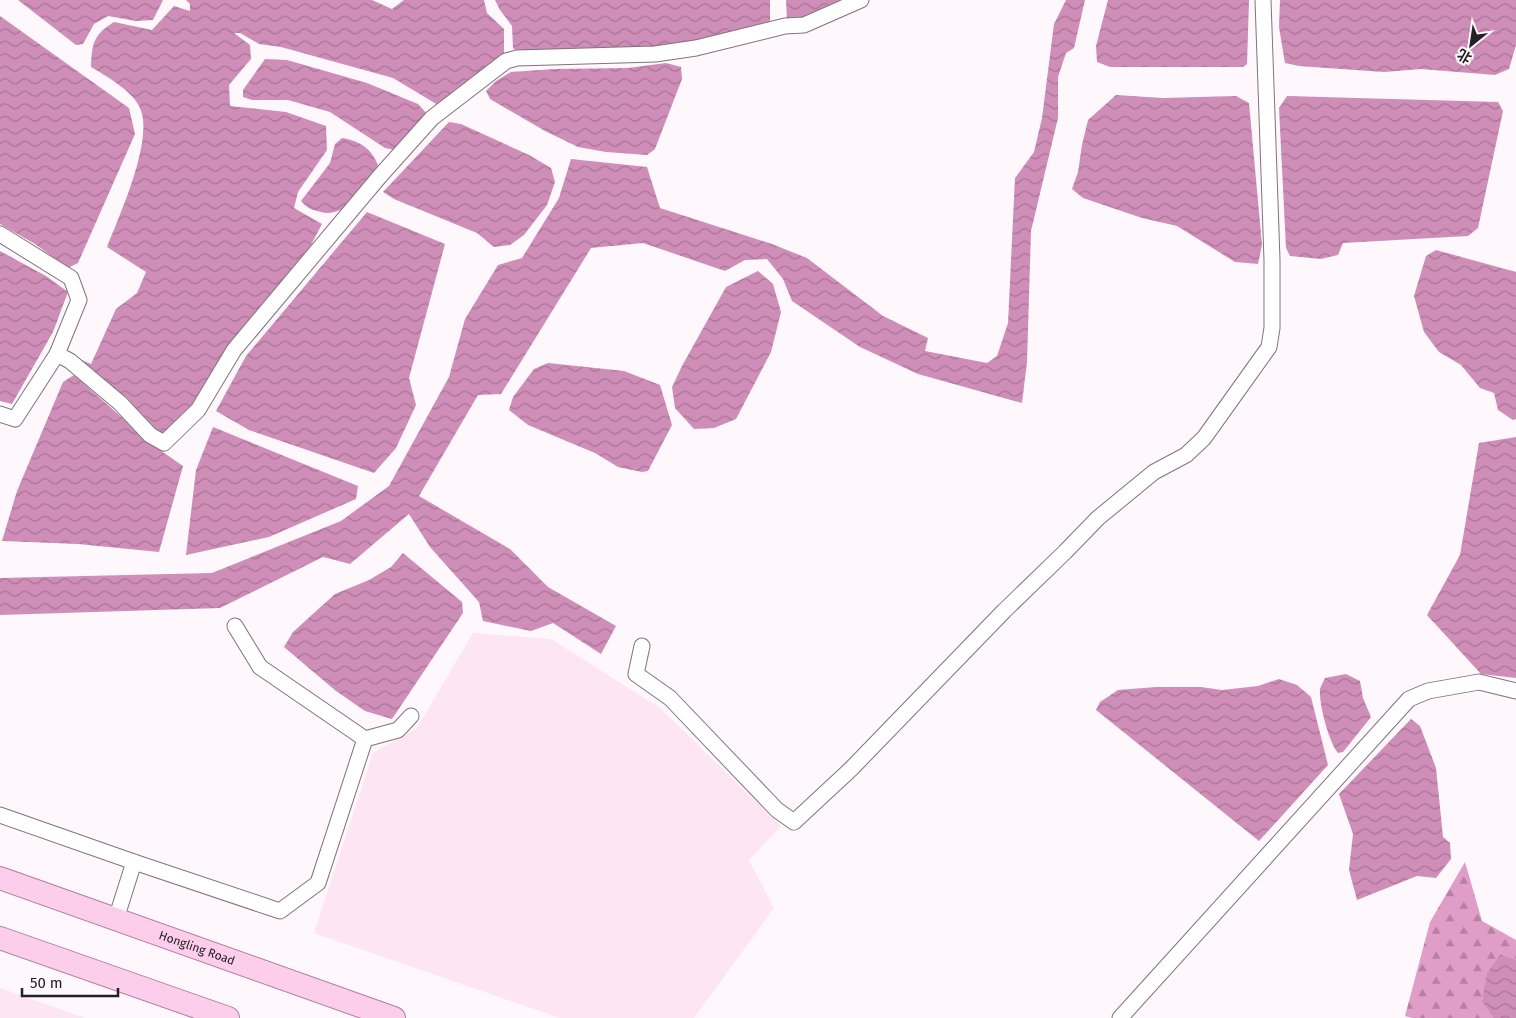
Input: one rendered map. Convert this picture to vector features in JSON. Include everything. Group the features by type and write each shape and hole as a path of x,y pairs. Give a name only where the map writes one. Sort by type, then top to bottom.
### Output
{"main road":[{"name":"Hongling Road","path":"0,878 394,1018"},
{"path":"0,938 228,1018"}],"street":[{"path":"57,354 70,361 120,403 150,435 164,442 198,410 234,350 432,118 506,61 517,58 655,54 696,48 785,26 804,25 861,0"},
{"path":"642,646 636,674 670,698 777,810 794,822 851,768 1098,518 1154,472 1186,455 1204,438 1269,347 1272,328 1272,250 1263,0"},
{"path":"0,234 71,278 79,300 57,354 15,419 0,414"},
{"path":"235,626 260,667 365,739 398,730 411,716"},
{"path":"1120,1018 1409,700 1428,691 1478,682 1516,691"},
{"path":"0,815 280,911 318,883 365,739"},
{"path":"116,919 134,862"}],"shaded area":[{"path":"473,633 551,639 660,708 781,826 749,860 774,908 694,1018 560,1018 314,933 373,753 417,728"},
{"path":"0,988 85,1018 0,1018"}],"green space":[{"path":"1465,862 1482,921 1516,940 1516,960 1501,954 1482,1000 1493,1018 1412,1018 1405,1016 1430,922"}],"water":[{"path":"18,0 163,0 153,20 136,21 108,16 94,24 83,44 76,45"},
{"path":"186,0 372,0 392,9 404,0 484,0 487,13 504,29 504,59 438,105 393,78 281,47 259,44 240,33 234,33 250,45 251,59 229,85 230,106 286,112 326,126 327,150 298,192 294,208 322,224 311,245 227,354 190,415 166,435 153,432 126,397 81,366 77,358 91,364 116,309 137,293 146,272 107,247 127,197 140,156 143,119 139,106 130,94 91,67 93,46 102,31 114,22 152,30 174,6 190,11 190,4"},
{"path":"495,0 770,0 770,21 757,32 700,45 519,53 513,48 512,26"},
{"path":"786,0 845,0 803,21 787,21"},
{"path":"1066,0 1085,0 1074,48 1066,53 1058,77 1058,118 1031,231 1027,362 1022,403 918,374 860,347 792,301 783,279 767,259 745,260 725,271 643,243 591,248 501,394 478,395 419,496 510,549 548,587 616,626 601,654 553,623 531,631 483,621 479,602 430,547 409,514 350,564 323,557 220,608 0,615 0,578 212,573 341,521 389,486 449,377 465,319 498,265 522,258 559,198 571,159 647,167 660,208 772,244 807,258 883,316 928,338 925,351 987,363 997,356 1008,323 1015,178 1034,152 1042,118 1054,24"},
{"path":"1108,0 1249,0 1247,64 1243,67 1110,67 1097,62 1096,46"},
{"path":"1280,0 1516,0 1516,45 1509,69 1495,75 1421,69 1384,72 1299,66 1285,63 1279,27"},
{"path":"0,16 129,108 135,134 78,263 68,268 35,244 0,224"},
{"path":"265,59 287,60 367,83 418,104 429,116 395,150 385,148 330,112 288,100 252,100 243,97 243,90"},
{"path":"666,63 681,67 682,79 655,149 647,155 606,152 578,147 545,131 490,99 486,91 496,81 511,72 628,68"},
{"path":"1116,95 1163,98 1236,96 1249,103 1262,245 1258,264 1235,262 1177,226 1142,218 1083,198 1072,189 1078,172 1088,120"},
{"path":"1287,96 1498,102 1503,111 1478,228 1468,236 1343,243 1338,255 1321,259 1290,256 1286,248 1279,108"},
{"path":"449,122 461,124 529,155 551,168 555,182 547,205 524,235 510,245 494,247 477,233 394,199 383,192"},
{"path":"342,138 364,146 372,154 378,165 362,190 348,205 331,213 313,210 301,201 330,163 335,144"},
{"path":"367,212 445,244 409,378 416,405 396,448 374,473 249,430 216,411 246,356"},
{"path":"1436,250 1516,272 1516,419 1513,420 1498,410 1494,393 1480,388 1461,365 1439,352 1424,332 1414,296 1426,256"},
{"path":"0,251 46,276 68,292 53,332 12,404 0,401"},
{"path":"758,271 773,284 781,312 771,352 736,419 714,428 694,429 675,408 672,387 726,287"},
{"path":"548,363 624,371 660,385 672,425 648,471 642,472 618,467 595,453 528,425 509,410 513,397 534,369"},
{"path":"74,375 154,446 183,466 159,552 78,544 2,541 17,491 63,382"},
{"path":"213,427 358,486 356,499 269,537 186,555 196,470"},
{"path":"1516,437 1516,678 1481,674 1427,615 1460,555 1479,443"},
{"path":"403,553 462,602 463,613 392,719 365,711 336,691 284,647 293,632 335,594 369,580 391,567"},
{"path":"1346,674 1360,681 1363,698 1371,717 1343,752 1338,753 1331,741 1326,724 1320,691 1325,678"},
{"path":"1279,679 1297,685 1311,697 1328,765 1259,841 1096,710 1100,702 1118,690 1156,687 1201,687 1222,690 1258,686"},
{"path":"1411,719 1420,726 1436,768 1443,837 1450,843 1451,859 1436,878 1417,876 1357,900 1349,870 1353,834 1339,794"},
{"path":"1501,954 1516,960 1516,1018 1493,1018 1482,1001 1487,973"}]}
